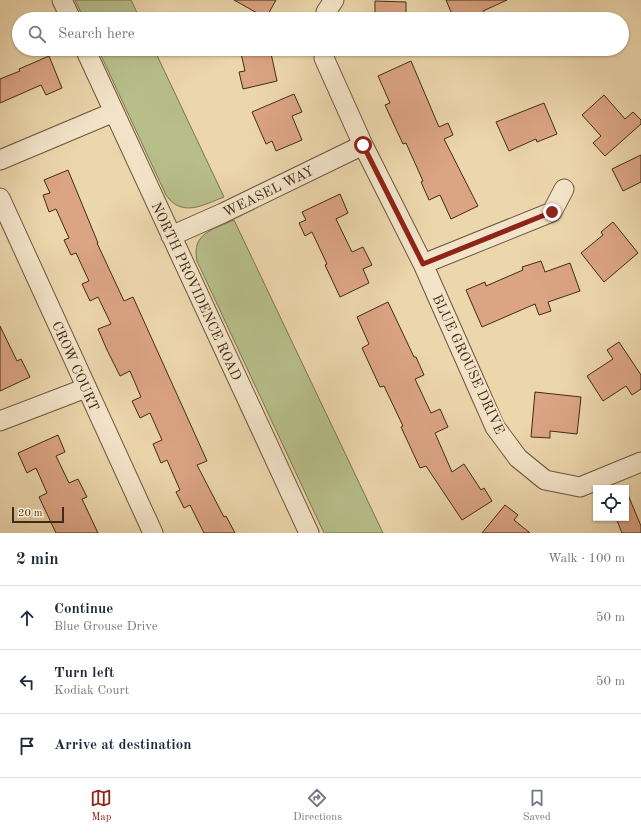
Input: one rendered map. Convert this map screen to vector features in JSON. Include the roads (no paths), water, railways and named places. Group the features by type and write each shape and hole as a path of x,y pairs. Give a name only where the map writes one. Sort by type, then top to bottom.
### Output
{"street":[{"path":"62,0 68,12"},
{"path":"326,12 334,0"},
{"name":"NORTH PROVIDENCE ROAD","path":"88,56 309,533"},
{"name":"BLUE GROUSE DRIVE","path":"324,56 363,145 423,264 495,427 518,458 545,480 580,487 641,462"},
{"path":"0,160 114,112"},
{"name":"WEASEL WAY","path":"171,236 363,145"},
{"path":"423,264 552,212 564,189"},
{"name":"CROW COURT","path":"0,198 153,533"},
{"path":"0,422 86,388"}]}
